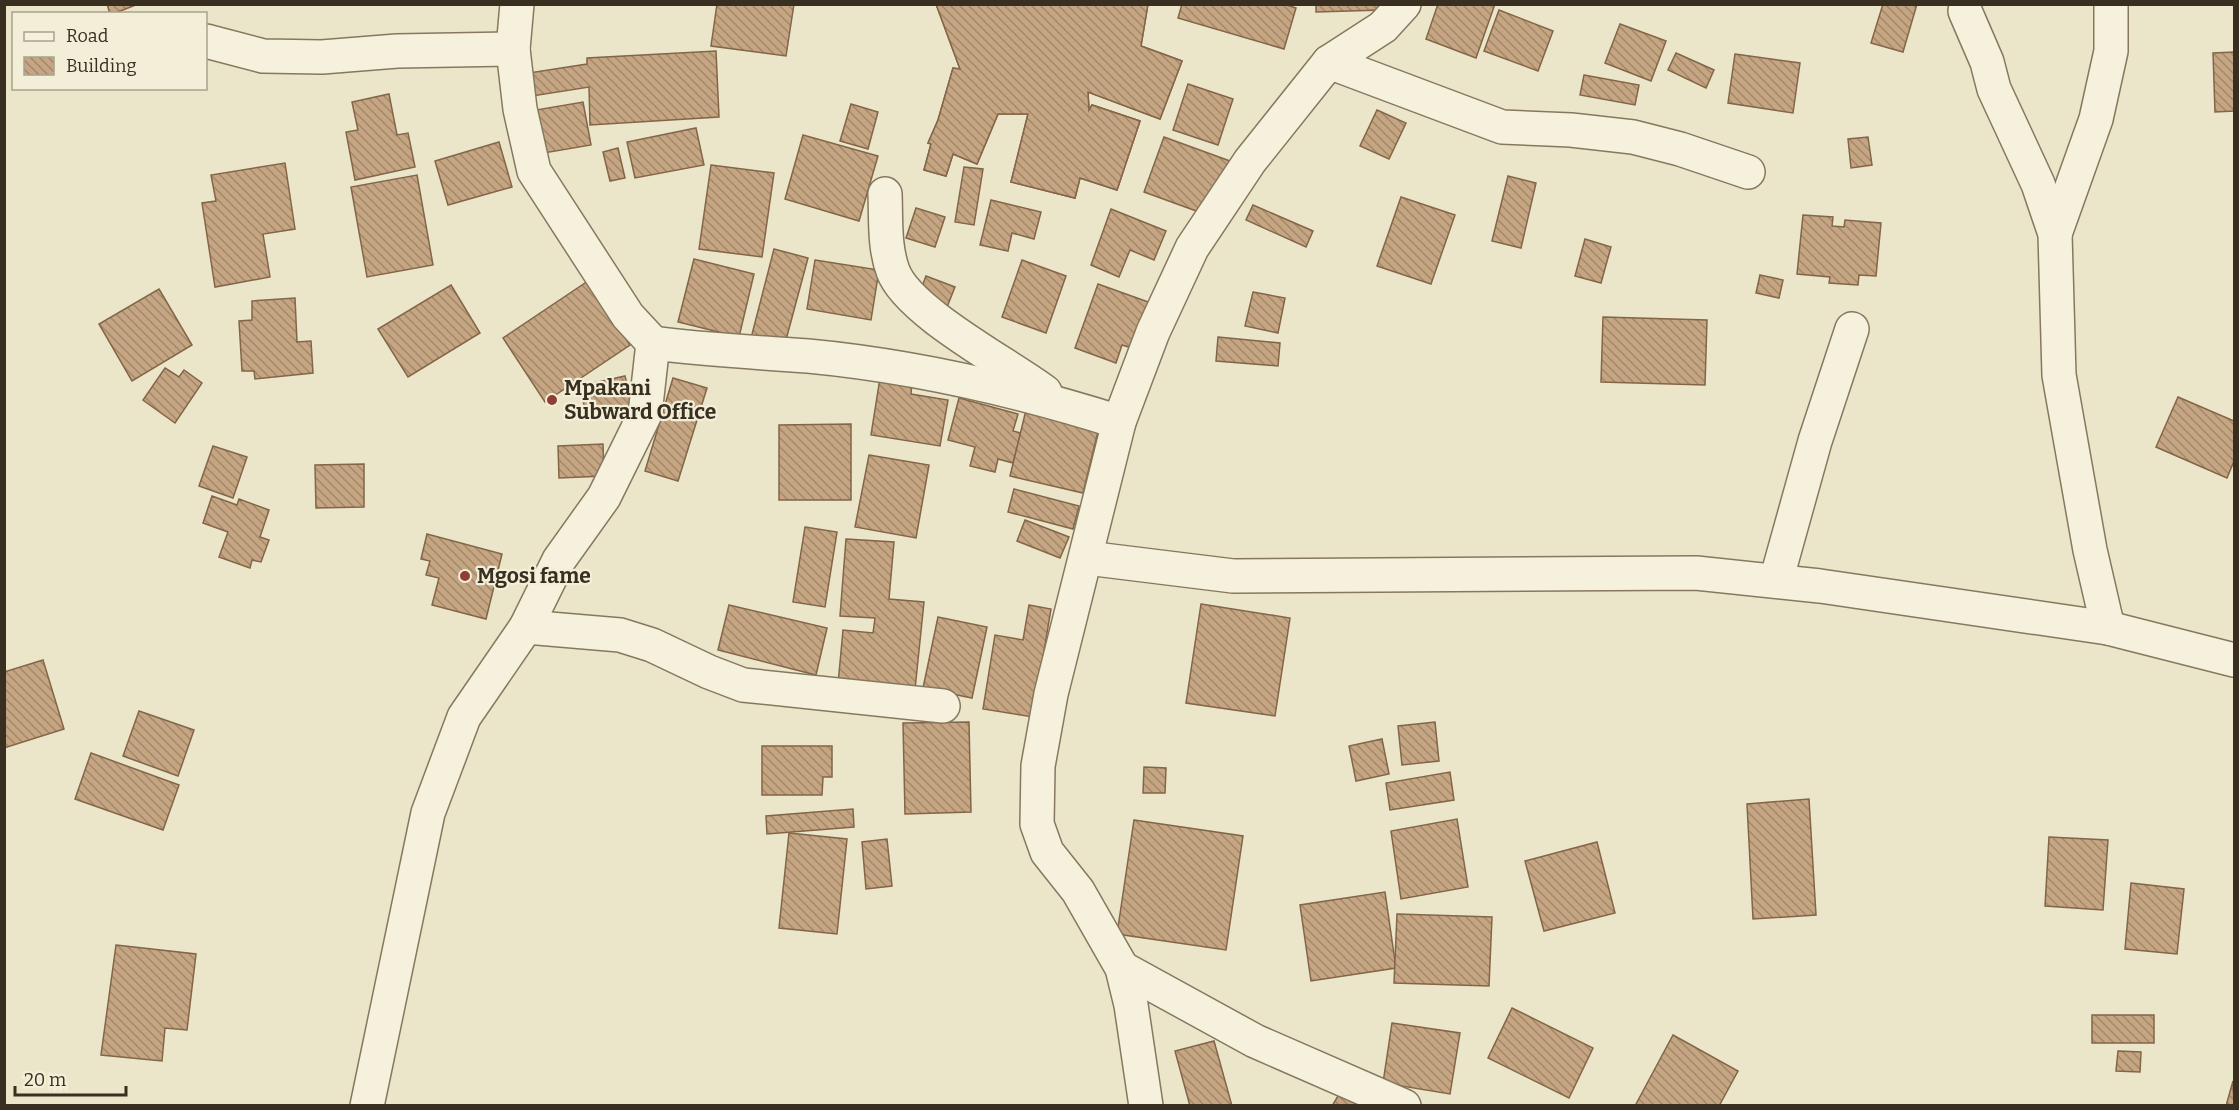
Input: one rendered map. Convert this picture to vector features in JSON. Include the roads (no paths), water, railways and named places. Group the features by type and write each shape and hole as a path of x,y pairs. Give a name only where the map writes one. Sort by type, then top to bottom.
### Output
{"street":[{"path":"517,4 513,49 520,109 534,171 627,316 653,343 709,350 808,356 878,365 1001,387 1119,422"},
{"path":"1146,1106 1131,1005 1122,968 1078,891 1047,852 1037,824 1038,766 1050,705 1119,422 1153,332 1192,248 1250,161 1329,62 1383,27 1404,4"},
{"path":"2055,234 2096,119 2111,51 2111,4"},
{"path":"1965,11 1987,62 1994,89 2038,184 2055,234 2059,375 2090,550 2108,628"},
{"path":"207,41 263,56 322,57 397,51 513,49"},
{"path":"1329,62 1502,127 1571,130 1633,137 1680,149 1748,172"},
{"path":"885,194 888,255 893,273 908,295 951,330 1014,369 1061,404"},
{"path":"1776,581 1815,441 1852,329"},
{"path":"367,1106 428,813 464,717 526,627 559,560 604,497 645,414 653,343"},
{"path":"1087,558 1233,576 1696,573 1776,581 2108,628 2235,660"},
{"path":"526,627 620,635 652,645 709,672 743,684 877,701 943,706"},
{"path":"1122,968 1255,1041 1404,1106"}],"place":[{"name":"Mpakani Subward Office","path":"552,400"},
{"name":"Mgosi fame","path":"465,576"}]}
